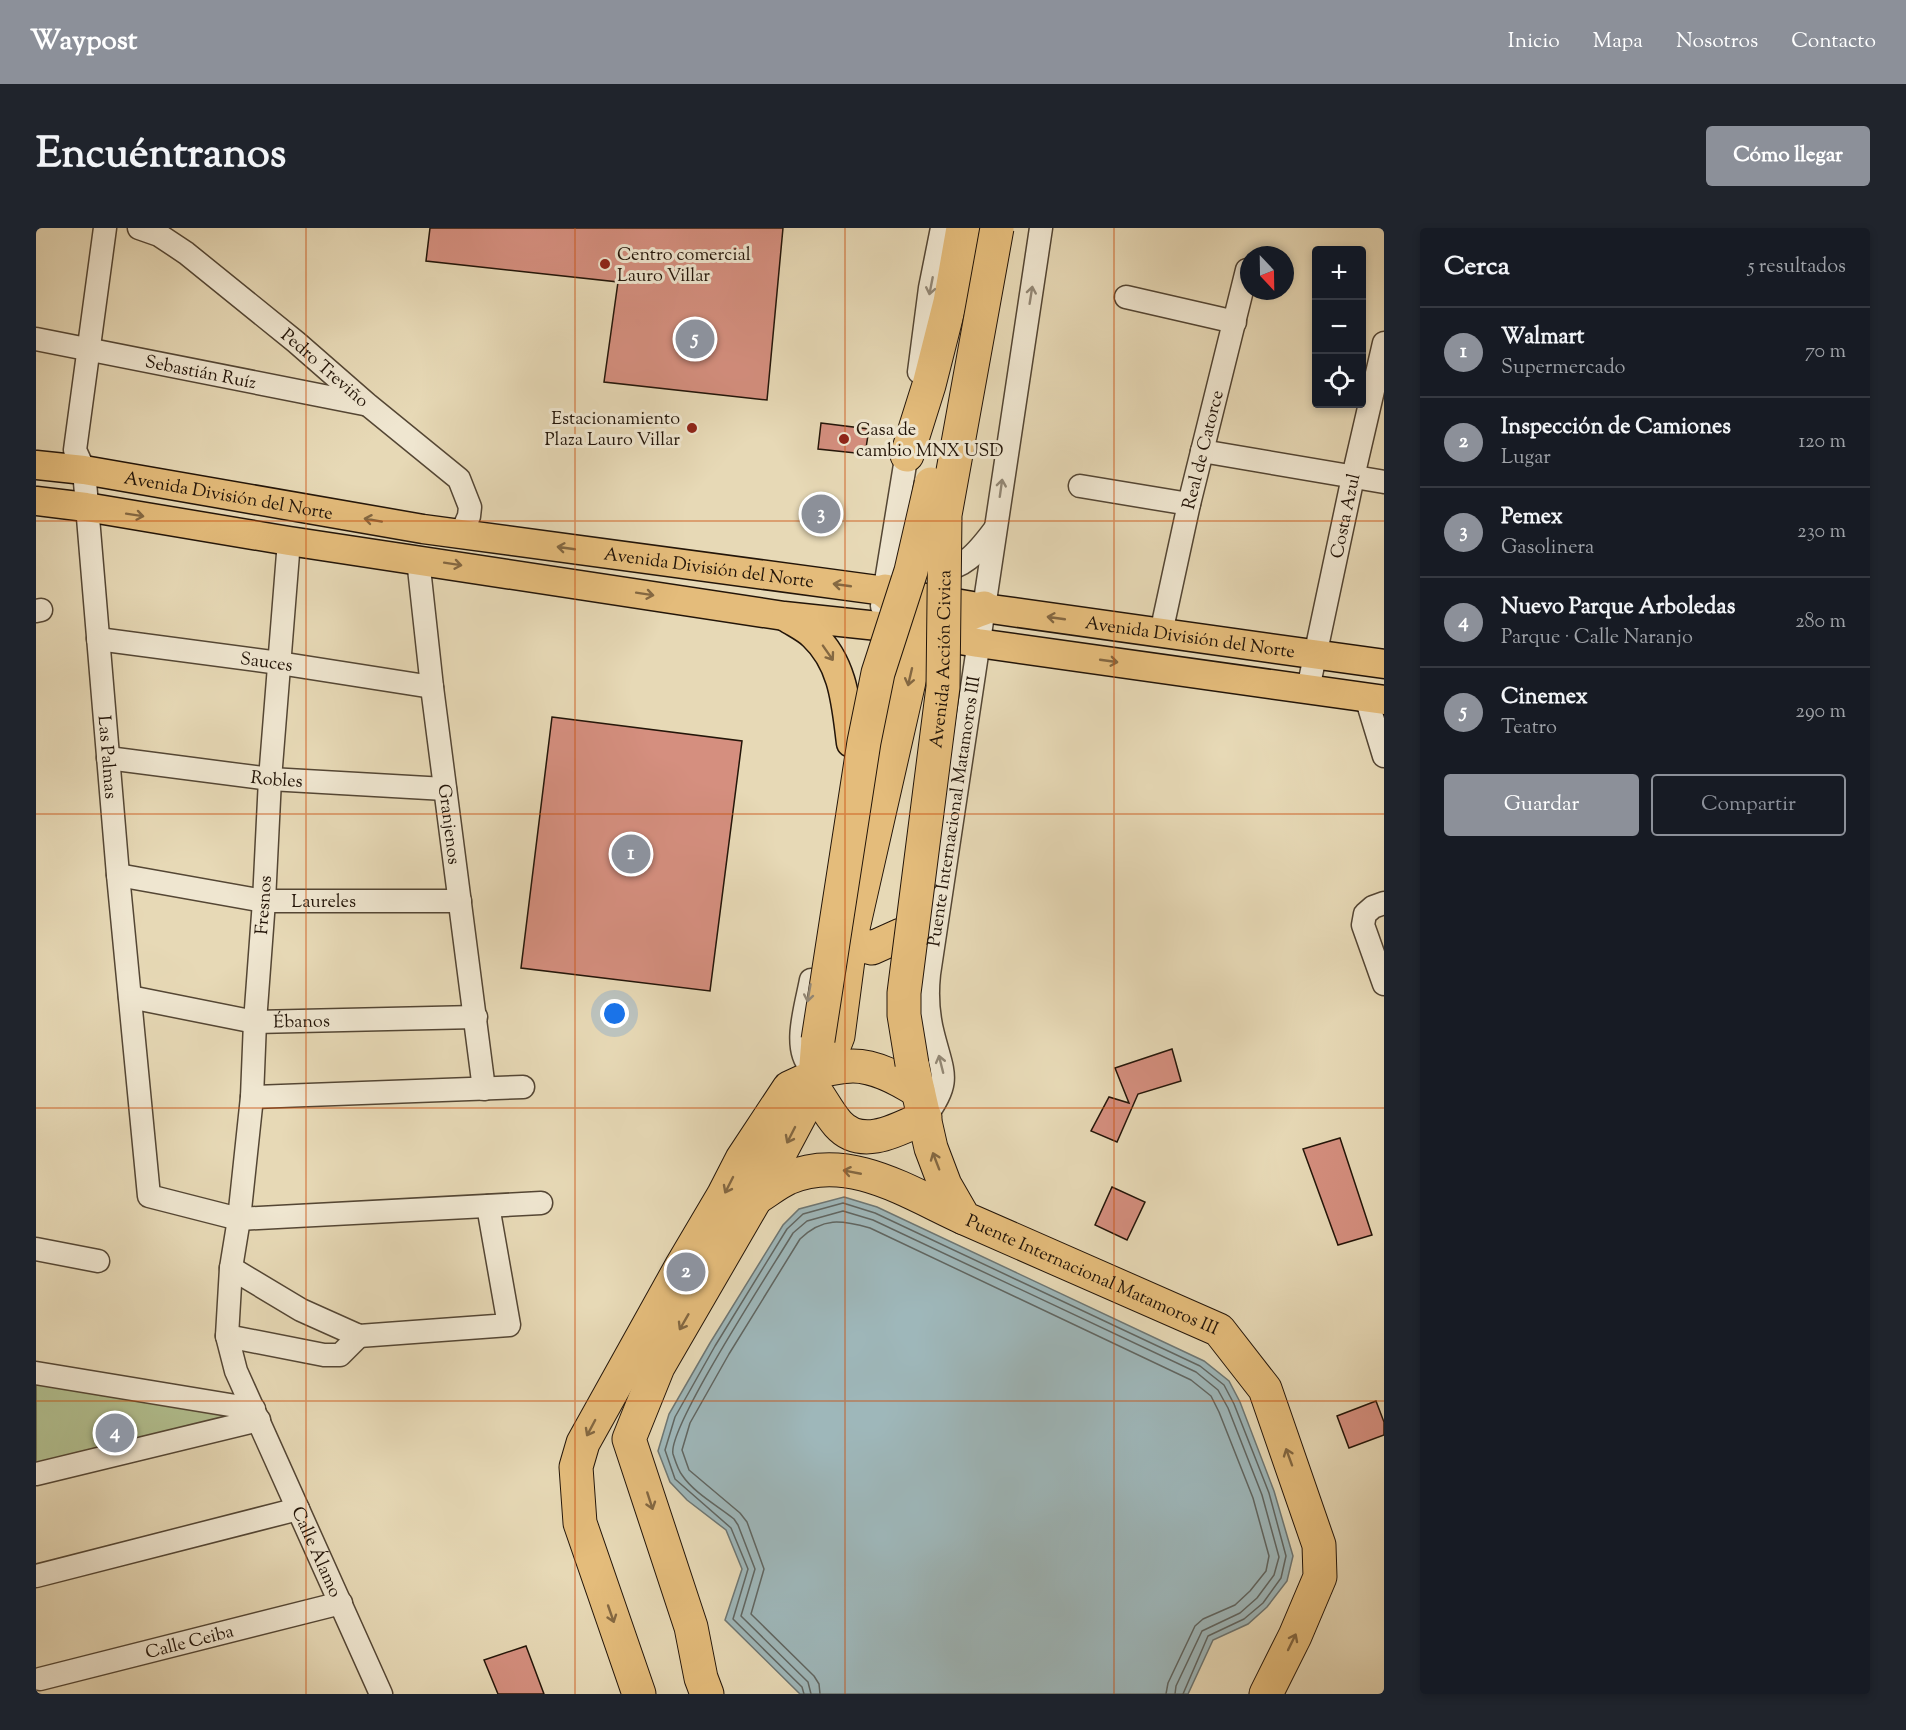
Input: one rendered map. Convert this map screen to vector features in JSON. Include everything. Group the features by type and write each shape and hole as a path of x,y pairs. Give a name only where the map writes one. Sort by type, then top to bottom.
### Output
{"highway":[{"path":"907,455 929,385 950,302 963,228"},
{"name":"Avenida Acción Civica","path":"816,1069 864,742 878,673 911,571 926,509 976,228"},
{"name":"Avenida Acción Civica","path":"915,1088 904,1015 904,993 943,687 945,515 997,228"},
{"path":"885,591 931,635"},
{"path":"639,1694 580,1523 576,1467 583,1443 742,1159 764,1124 789,1088 816,1069 831,1054 838,1036 851,937 931,635 984,608"},
{"path":"915,1088 894,1041 892,1007 931,635"},
{"path":"851,937 857,944 872,948 901,934"},
{"path":"816,1069 868,1067 915,1088"},
{"path":"816,1069 838,1125 850,1133 863,1137 888,1133 915,1088"},
{"path":"629,1438 658,1367 756,1198 816,1069"},
{"name":"Puente Internacional Matamoros III","path":"915,1088 938,1167 945,1185 964,1218 1219,1330 1265,1389 1319,1545 1320,1577 1295,1636 1266,1694"},
{"path":"756,1198 788,1178 831,1168 855,1171 887,1181 964,1218"},
{"path":"614,1386 614,1402 629,1438 691,1627 706,1694"}],"main road":[{"name":"Avenida División del Norte","path":"36,465 84,470 461,534 885,591 984,608 1384,664"},
{"name":"Avenida División del Norte","path":"36,501 784,616 878,626 978,643 1375,699"},
{"path":"488,570 494,538"},
{"path":"784,616 812,634 832,658 843,688 851,743"}],"street":[{"name":"Las Palmas","path":"105,228 75,450 84,470 118,875 149,1196 239,1219"},
{"path":"816,1069 805,1061 801,1050 802,1034 851,743 885,591 930,288 942,228"},
{"path":"984,608 1041,228"},
{"name":"Pedro Treviño","path":"153,230 186,253 296,342 459,479 470,507 469,516 461,534"},
{"path":"1126,297 1235,322"},
{"name":"Real de Catorce","path":"1161,633 1189,504 1240,300"},
{"name":"Sebastián Ruíz","path":"36,339 367,404"},
{"name":"Costa Azul","path":"1308,689 1384,343"},
{"path":"1202,451 1384,482"},
{"path":"1080,486 1189,504"},
{"path":"896,521 900,539 910,555 925,566 940,570 955,568 969,559 996,528"},
{"name":"Fresnos","path":"227,1336 231,1268 239,1219 252,1097 270,779 288,541"},
{"name":"Granjenos","path":"418,559 432,687 484,1089"},
{"name":"Puente Internacional Matamoros III","path":"915,1088 939,1099 944,1072 932,1033 929,974 984,608"},
{"name":"Sauces","path":"98,639 279,663 432,687"},
{"path":"1375,699 1384,756"},
{"name":"Robles","path":"108,758 270,779 445,789"},
{"name":"Laureles","path":"118,875 264,901 460,901"},
{"path":"1384,903 1373,907 1365,914 1363,926 1384,984"},
{"name":"Ébanos","path":"130,997 255,1022 476,1017"},
{"path":"252,1097 523,1088"},
{"path":"239,1219 541,1203"},
{"path":"231,1268 301,1310 359,1336 509,1325 488,1206"},
{"path":"36,1249 98,1261"},
{"path":"227,1336 324,1355 340,1354 359,1336"},
{"name":"Calle Álamo","path":"227,1336 236,1371 381,1694"},
{"path":"36,1373 256,1415"},
{"path":"36,1474 256,1415"},
{"path":"36,1576 298,1509"},
{"name":"Calle Ceiba","path":"40,1679 340,1604"}],"green space":[{"path":"36,1376 132,1389 245,1420 36,1471"}],"water":[{"path":"844,1197 877,1207 1204,1361 1229,1381 1240,1402 1274,1491 1293,1556 1287,1581 1267,1607 1248,1624 1213,1640 1188,1694 800,1694 725,1620 742,1569 726,1530 687,1500 670,1482 658,1451 669,1414 783,1225 799,1209"}],"building":[{"path":"430,228 783,228 767,400 604,382 618,282 426,261"},
{"name":"Casa de cambio MNX USD","path":"821,423 869,429 865,454 818,449"},
{"path":"552,717 742,741 710,991 521,968"},
{"path":"1172,1049 1181,1081 1138,1094 1117,1142 1091,1131 1109,1097 1129,1103 1115,1068"},
{"path":"1340,1138 1372,1235 1338,1245 1303,1149"},
{"path":"1112,1187 1145,1202 1127,1240 1095,1225"},
{"path":"1376,1401 1384,1422 1384,1435 1349,1448 1337,1416"},
{"path":"526,1646 544,1694 498,1694 484,1660"}],"place":[{"name":"Centro comercial Lauro Villar","path":"605,264"},
{"name":"Cinemex","path":"695,339"},
{"name":"Estacionamiento Plaza Lauro Villar","path":"692,428"},
{"name":"Casa de cambio MNX USD","path":"844,439"},
{"name":"Pemex","path":"821,514"},
{"name":"Walmart","path":"631,854"},
{"name":"Inspección de Camiones","path":"686,1272"},
{"name":"Nuevo Parque Arboledas","path":"115,1433"}]}
